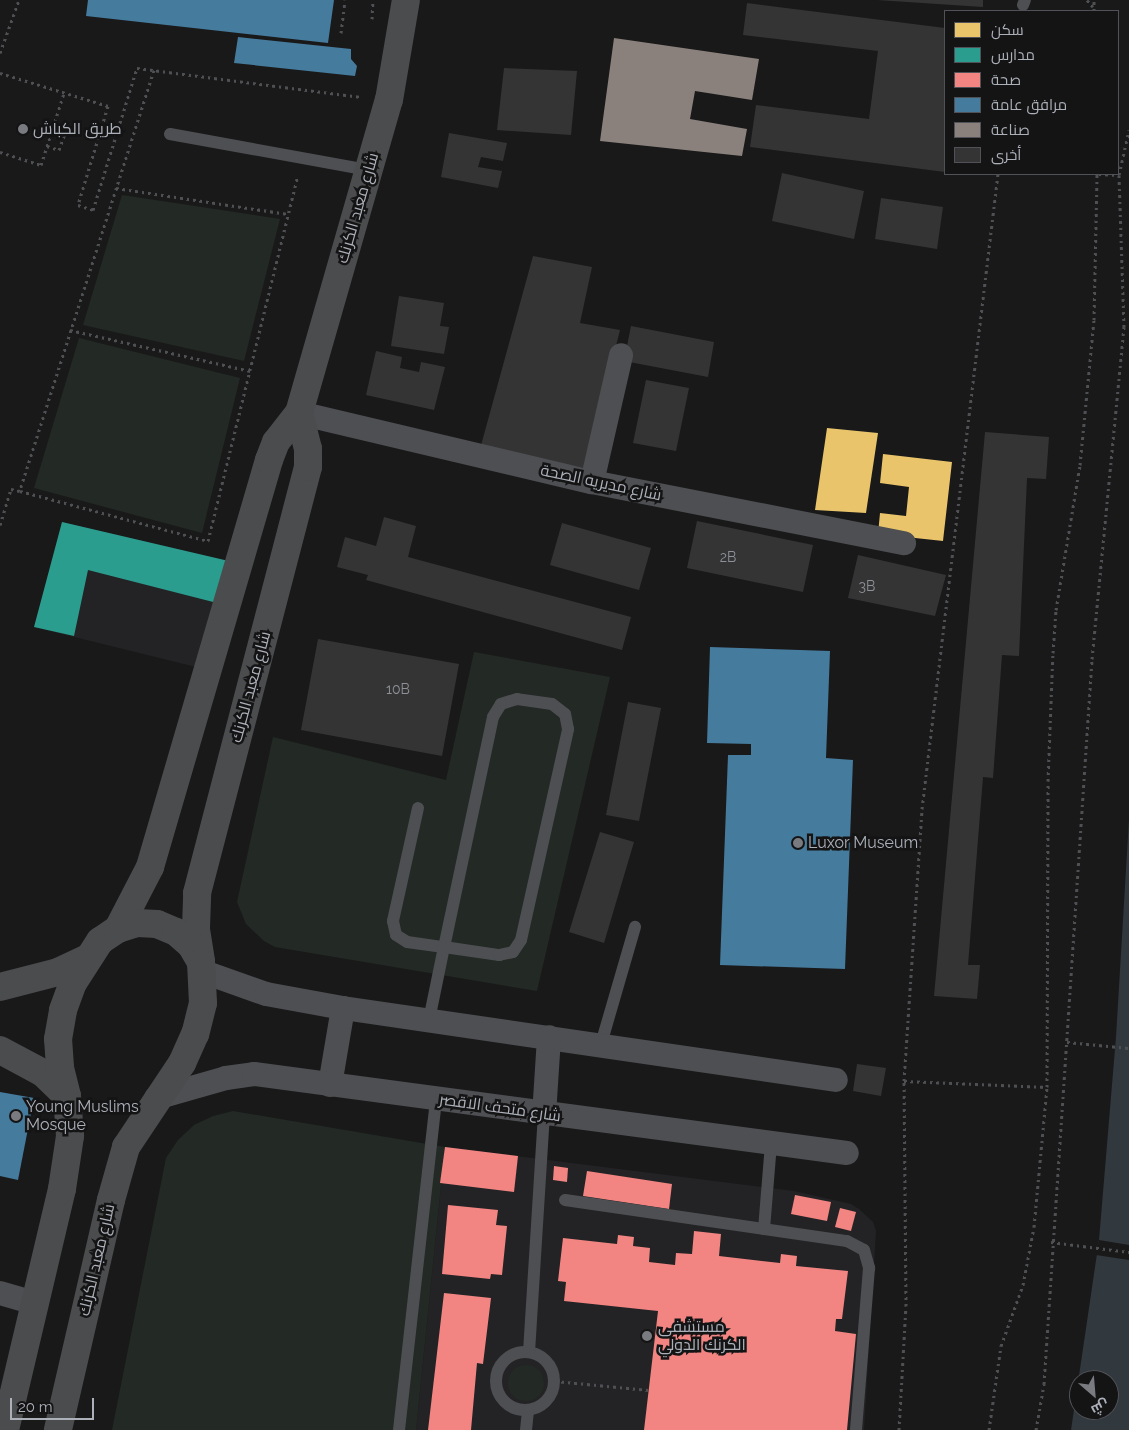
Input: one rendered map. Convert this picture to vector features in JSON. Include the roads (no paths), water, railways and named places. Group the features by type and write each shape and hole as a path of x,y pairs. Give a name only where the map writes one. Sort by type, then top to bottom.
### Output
{"main road":[{"name":"شارع معبد الكرنك","path":"118,929 150,867 269,460 276,442 299,414 389,100 406,0"},
{"name":"شارع معبد الكرنك","path":"58,1430 111,1200 126,1147 156,1098 182,1064 195,1034 203,1003 203,967 196,928 197,893 308,467 308,449 299,414"},
{"path":"5,1430 64,1180 70,1136 67,1096 60,1067 58,1039 63,1010 73,983 100,941 118,929 137,923 163,926 176,932 191,945 203,967"},
{"path":"0,987 58,972 88,958"},
{"path":"0,1050 43,1073 67,1096"}],"street":[{"path":"592,482 621,355"},
{"name":"شارع مديريه الصحة","path":"299,414 592,482 904,543"},
{"path":"203,967 266,994 343,1008 601,1044 836,1080"},
{"path":"330,1085 343,1008"},
{"path":"544,1115 549,1037"},
{"name":"شارع متحف الاقصر","path":"156,1098 226,1078 254,1074 544,1115 847,1153"},
{"path":"0,1294 35,1303"}],"lane":[{"path":"170,134 369,170"},
{"path":"418,808 393,928 400,940 444,947 507,955 518,947 568,729 565,714 552,704 509,700 501,704 492,717 444,947 429,1020"},
{"path":"601,1044 635,927"},
{"path":"399,1430 436,1099"},
{"path":"529,1352 544,1115"},
{"path":"764,1229 771,1144"},
{"path":"565,1200 856,1244 868,1258 856,1430"},
{"path":"529,1352 548,1361 555,1381 547,1402 528,1410 507,1405 496,1386 500,1365 508,1357 529,1352"},
{"path":"526,1430 528,1410"}],"place":[{"name":"طريق الكباش","path":"23,129"},
{"name":"Luxor Museum","path":"798,843"},
{"name":"Young Muslims Mosque","path":"16,1116"},
{"name":"مستشفى الكرنك الدولي","path":"647,1336"}]}
